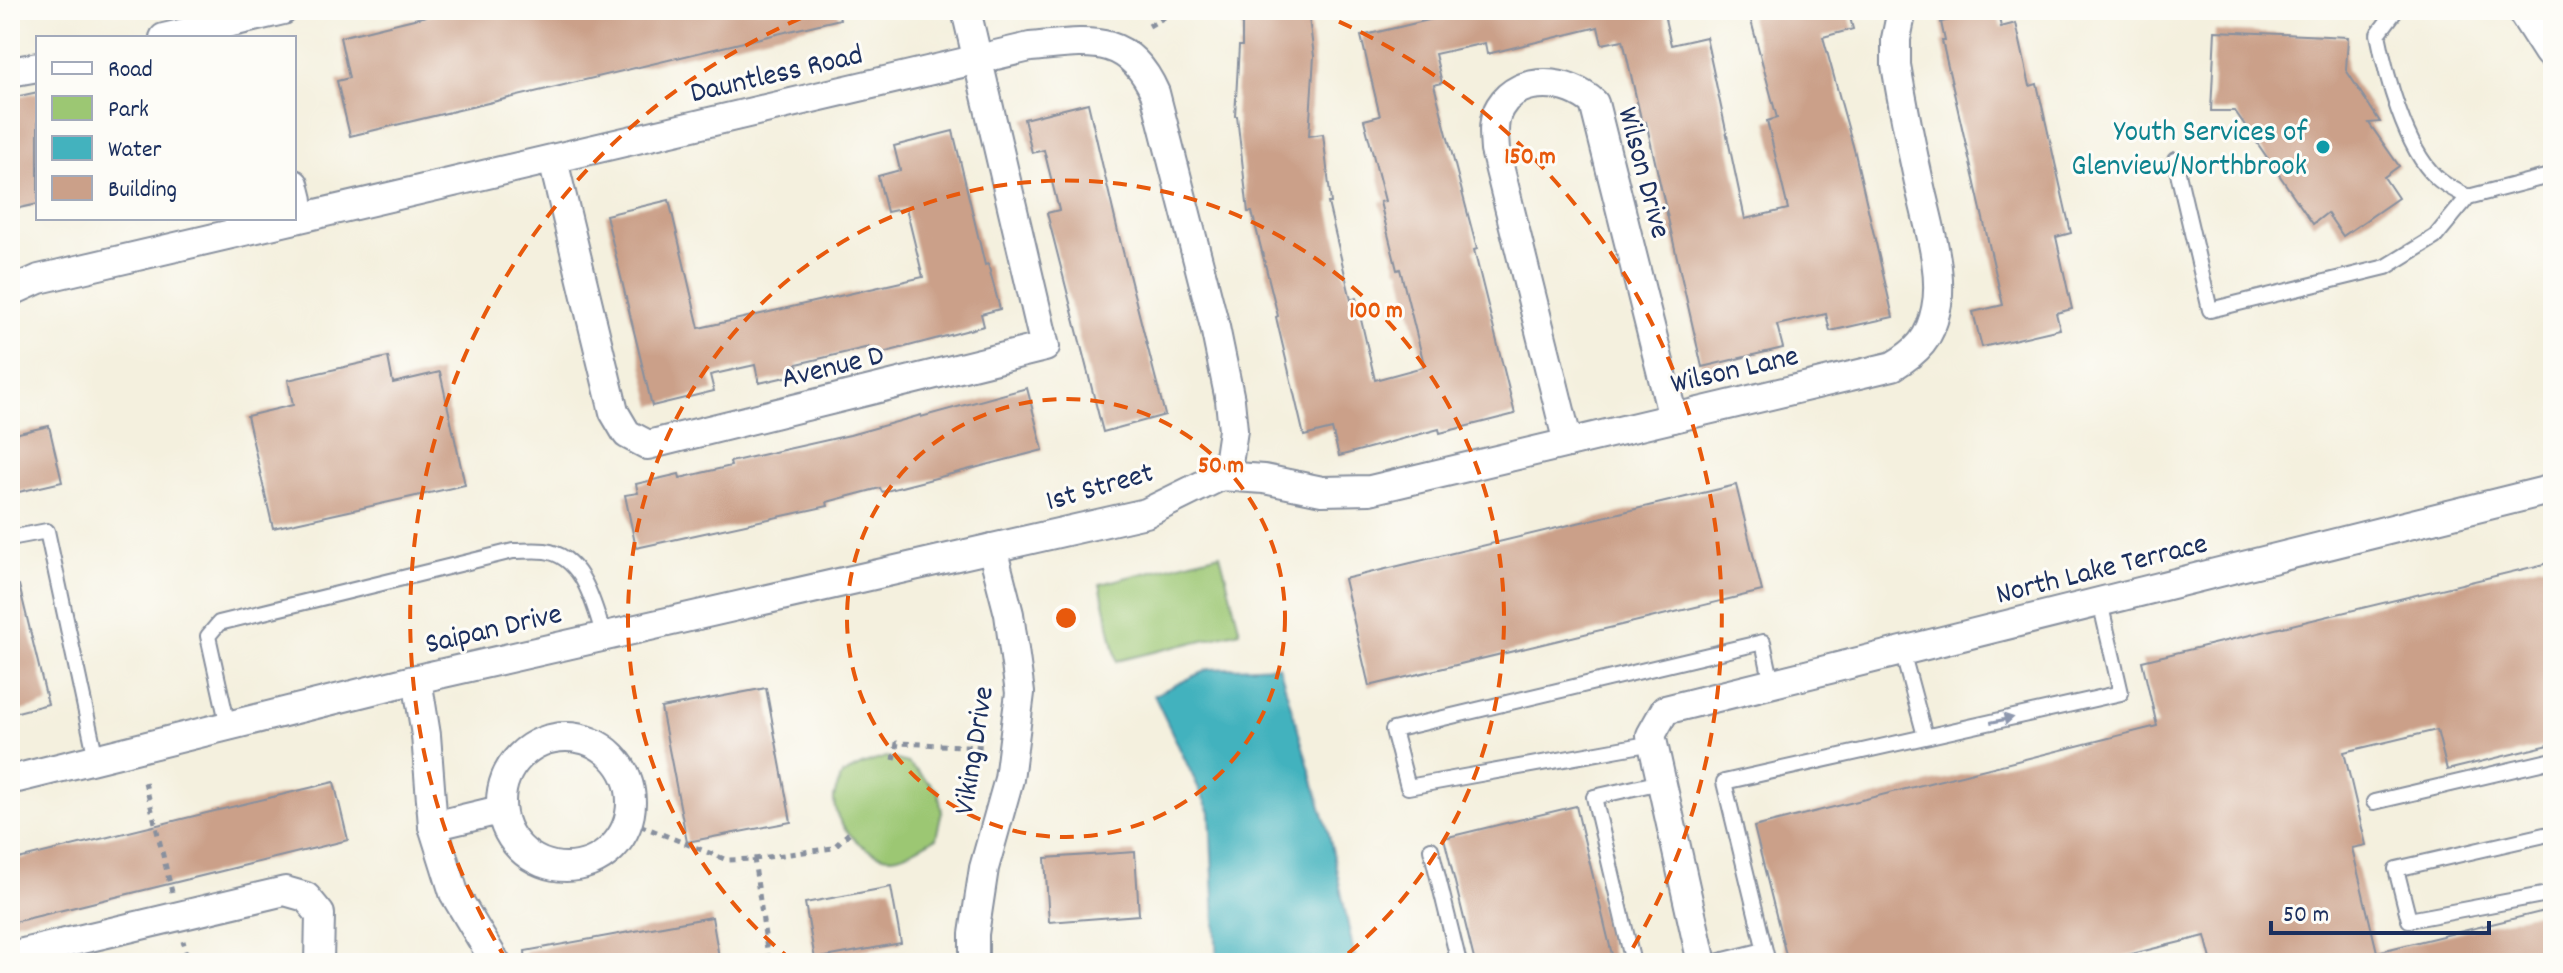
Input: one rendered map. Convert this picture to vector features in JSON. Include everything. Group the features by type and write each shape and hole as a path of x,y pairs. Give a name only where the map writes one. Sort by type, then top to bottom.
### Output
{"street":[{"path":"175,36 254,22 283,10"},
{"path":"966,10 978,59"},
{"name":"Wilson Lane","path":"1221,476 1264,479 1322,491 1370,490 1893,366 1914,354 1928,335 1936,308 1938,283 1896,65 1896,39 1902,10"},
{"path":"2528,10 2553,49"},
{"name":"Dauntless Road","path":"296,217 553,160 1030,47 1091,41 1109,44 1127,55 1150,80 1155,93 1211,312 1230,400 1233,430 1229,457 1221,476"},
{"name":"Avenue D","path":"553,160 614,412 627,434 648,445 1045,347 978,59"},
{"path":"10,72 36,67"},
{"name":"Wilson Drive","path":"1568,443 1495,150 1493,126 1500,107 1526,88 1548,83 1561,85 1587,96 1594,103 1673,418"},
{"name":"Dauntless Road","path":"10,292 39,279 283,220"},
{"name":"1st Street","path":"992,548 1146,513 1221,476"},
{"name":"North Lake Terrace","path":"1653,743 1651,735 1665,710 2553,489"},
{"name":"Saipan Drive","path":"10,778 417,679 992,548"},
{"name":"Viking Drive","path":"974,963 974,934 984,868 1009,779 1020,693 1009,614 992,548"},
{"path":"417,679 426,735 433,826 454,893 496,963"},
{"path":"553,737 578,737 602,747 620,764 630,788 629,821 622,838 603,857 579,867 553,867 529,857 510,838 500,810 501,788 512,764 530,747 553,737"},
{"path":"1653,743 1702,963"},
{"path":"433,826 500,810"},
{"path":"10,956 285,891 306,897 320,914 319,963"}],"lane":[{"path":"2396,10 2378,34 2396,105 2417,151 2435,177 2468,197"},
{"path":"2175,160 2210,310 2386,267 2435,237 2468,197 2553,175"},
{"path":"10,538 47,531 96,759"},
{"path":"228,726 208,636 219,623 513,551 549,551 577,567 589,591 604,636"},
{"path":"1712,963 1766,957 1724,782 2121,693 2100,602"},
{"path":"1653,743 1408,787 1393,730 1763,642 1772,684"},
{"path":"1902,651 1925,736"},
{"path":"2374,802 2553,760"},
{"path":"1633,963 1594,797 1661,782"},
{"path":"2553,833 2396,869 2409,920 2553,893"},
{"path":"1431,849 1459,963"}],"path":[{"path":"1149,26 1177,10"},
{"path":"894,760 897,743 992,747 1013,751"},
{"path":"145,782 188,959 180,963"},
{"path":"629,821 727,860 833,848 849,833"},
{"path":"754,859 769,963"}],"green space":[{"path":"1220,554 1240,631 1117,661 1100,584"},
{"path":"886,757 908,763 938,791 942,811 936,838 908,853 890,857 861,845 845,829 835,809 834,799 842,775"}],"water":[{"path":"1279,666 1329,834 1356,963 1217,963 1210,812 1154,695 1209,669"}],"building":[{"path":"451,10 838,10 840,19 350,136 337,81 349,78 340,37"},
{"path":"1242,10 1308,10 1314,56 1309,136 1323,134 1331,203 1328,203 1351,300 1356,298 1375,380 1423,367 1424,364 1380,202 1385,201 1364,120 1380,116 1361,36 1471,10 1663,10 1671,45 1706,37 1745,219 1788,209 1767,121 1777,118 1750,17 1777,10 1848,10 1853,29 1823,37 1855,153 1893,317 1830,331 1826,314 1777,325 1783,348 1702,367 1646,122 1642,123 1623,40 1602,44 1598,27 1487,54 1485,43 1435,54 1442,83 1434,85 1477,249 1474,250 1515,414 1440,433 1439,429 1339,456 1332,429 1304,436 1252,212 1248,212 1235,116"},
{"path":"1997,10 2001,27 2016,23 2030,86 2037,84 2071,233 2056,237 2072,309 2056,313 2060,329 1982,347 1973,312 2003,305 1942,41 1945,41 1941,22"},
{"name":"Youth Services of Glenview/Northbrook","path":"2215,31 2348,37 2346,70 2380,122 2369,123 2399,166 2384,177 2398,198 2343,236 2327,213 2313,224 2235,111 2211,111"},
{"path":"36,92 36,204 10,210 10,98"},
{"path":"1088,103 1165,415 1103,432 1047,213 1059,210 1044,150 1032,153 1024,119"},
{"path":"953,131 985,265 988,264 1000,309 981,314 984,326 871,356 869,347 797,364 799,374 759,383 755,365 710,375 714,391 652,406 606,215 669,200 699,328 923,277 906,208 887,212 878,176 900,170 894,146"},
{"path":"388,357 393,383 440,372 465,485 273,528 247,416 293,405 288,380"},
{"path":"1027,388 1043,450 882,492 880,488 827,502 828,506 636,548 625,495 638,493 636,484 731,466 730,462 850,435"},
{"path":"49,426 62,482 10,494 10,435"},
{"path":"1736,485 1762,591 1369,686 1344,579"},
{"path":"2553,562 2553,744 2447,770 2437,730 2344,752 2366,845 2352,848 2377,952 2553,909 2553,963 2212,963 2205,936 2095,963 1788,963 1754,827 2157,726 2142,661"},
{"path":"19,585 48,704 10,714 10,586"},
{"path":"766,688 791,822 687,842 661,708"},
{"path":"334,782 348,840 10,923 10,861"},
{"path":"1576,806 1614,963 1475,963 1444,838"},
{"path":"1135,852 1139,915 1049,922 1045,858"},
{"path":"891,887 901,943 815,959 805,903"},
{"path":"712,917 720,963 526,963 525,951"}],"place":[{"name":"Youth Services of Glenview/Northbrook","path":"2323,147"}]}
